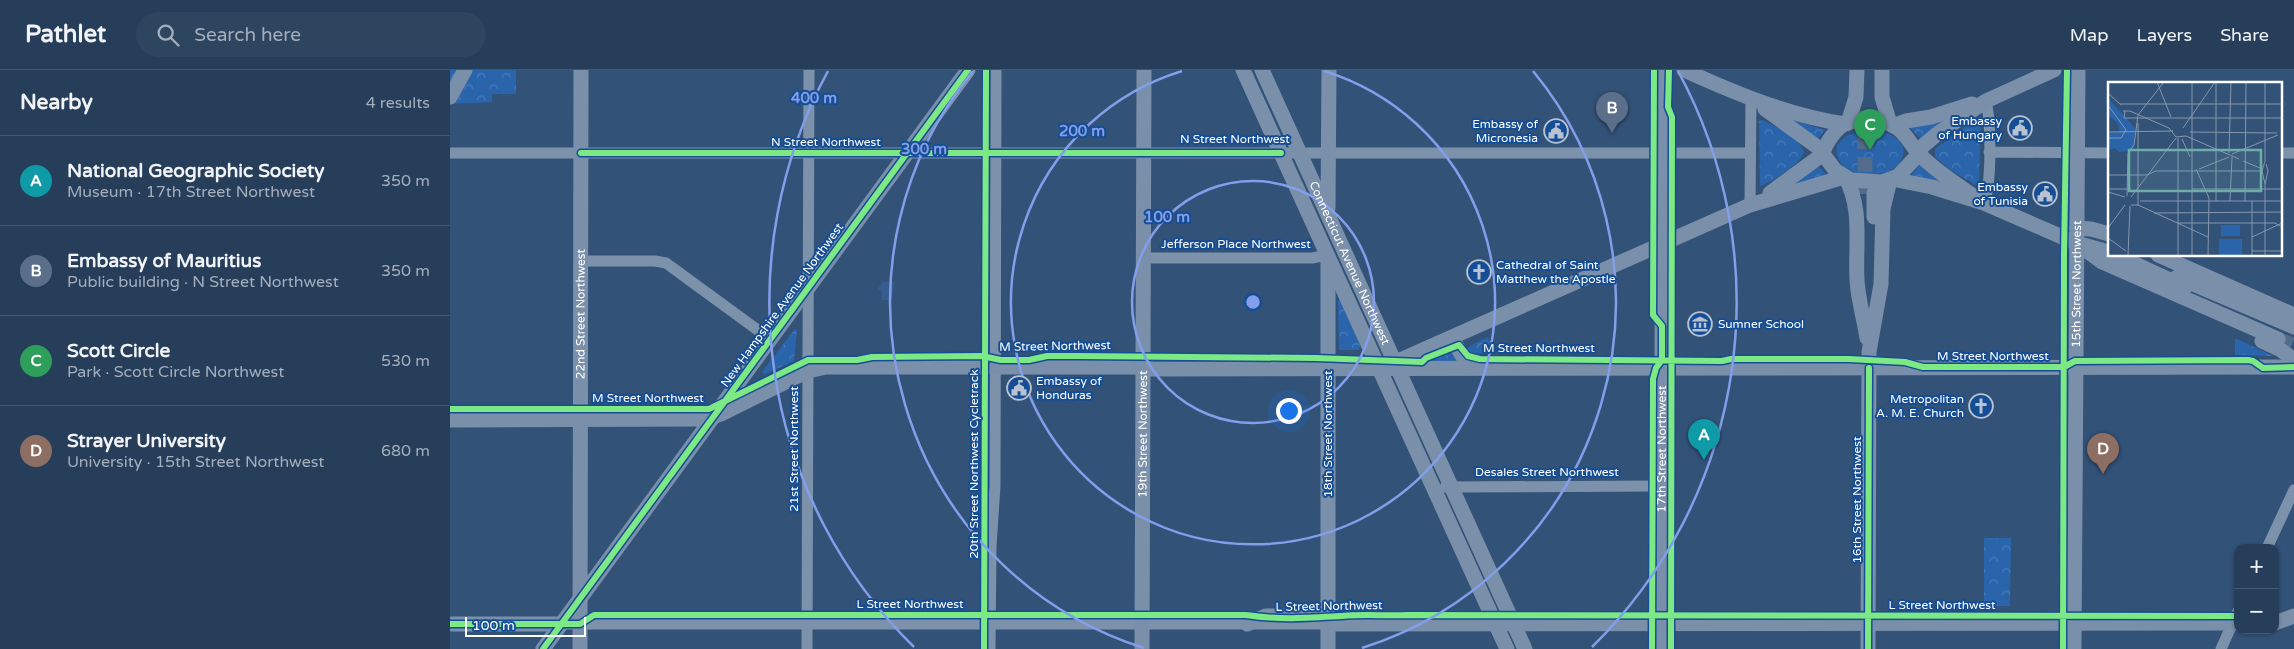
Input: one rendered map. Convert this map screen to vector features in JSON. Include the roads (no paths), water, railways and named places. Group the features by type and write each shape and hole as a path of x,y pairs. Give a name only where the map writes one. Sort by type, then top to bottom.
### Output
{"main road":[{"path":"450,97 465,70"},
{"name":"22nd Street Northwest","path":"580,649 582,70"},
{"name":"New Hampshire Avenue Northwest","path":"543,649 968,70"},
{"name":"19th Street Northwest","path":"1142,649 1144,70"},
{"name":"18th Street Northwest","path":"1328,649 1329,70"},
{"name":"17th Street Northwest","path":"1661,649 1663,70"},
{"path":"1684,70 1751,100 1800,115 1847,123 1882,122 1891,125 1903,132 1918,152 1943,175 1984,203"},
{"path":"1396,365 1452,338 1750,205 1778,189 1823,152 1834,134 1847,123 1856,97 1857,70"},
{"path":"1865,70 1870,111 1874,70"},
{"path":"1882,70 1882,96 1891,125"},
{"path":"1891,125 1906,120 1931,117 1986,101 2054,70"},
{"name":"15th Street Northwest","path":"2074,649 2078,70"},
{"name":"Connecticut Avenue Northwest","path":"1244,72 1506,649"},
{"name":"Connecticut Avenue Northwest","path":"1264,73 1525,649"},
{"path":"1751,100 1823,152 1827,162 1844,177 1861,182 1891,180 1932,187 2077,236 2108,252"},
{"path":"1891,180 1905,170 1918,152 1937,134 1986,101"},
{"path":"1750,205 1844,177"},
{"name":"16th Street Northwest","path":"1844,177 1851,188 1855,204 1857,282 1869,323"},
{"name":"16th Street Northwest","path":"1869,323 1882,284 1882,214 1891,180"},
{"name":"16th Street Northwest","path":"1868,649 1869,193"},
{"path":"2077,236 2091,229 2108,234"},
{"path":"2077,236 2102,262 2141,273 2285,332"},
{"path":"2117,256 2189,308 2276,347 2294,360"},
{"path":"2160,256 2294,315"},
{"path":"1452,338 1463,357 1485,368"},
{"name":"M Street Northwest","path":"450,420 693,419 715,416 808,371 826,367 1379,368 1396,365 1485,368 1662,364 1740,368 1869,360 1905,369 2134,362 2152,368 2294,367"},
{"name":"L Street Northwest","path":"1247,624 1266,616 1415,624 1512,620 1597,625 1661,620 1793,623 1868,620 1986,623 2074,620 2160,623 2234,618"},
{"path":"2279,622 2294,616"},
{"path":"2279,623 2294,623"},
{"name":"L Street Northwest","path":"450,624 561,624"}],"street":[{"name":"21st Street Northwest","path":"807,649 809,70"},
{"path":"990,649 991,546 995,486 996,70"},
{"path":"1750,205 1751,100"},
{"path":"1984,203 1988,191 1989,152 1986,101"},
{"path":"1989,152 2108,153"},
{"name":"N Street Northwest","path":"450,153 1750,153"},
{"name":"Jefferson Place Northwest","path":"1143,258 1312,258 1328,255"},
{"path":"581,261 655,261 666,263 770,339"},
{"name":"Desales Street Northwest","path":"1434,488 1662,486"},
{"path":"2269,544 2294,490"},
{"path":"2220,649 2234,622"},
{"name":"L Street Northwest","path":"561,624 1247,624"}],"tunnel":[{"path":"1865,111 1865,194"},
{"path":"2278,339 2294,346"}],"place":[{"name":"Embassy of Hungary","path":"2020,128"},
{"name":"Embassy of Micronesia","path":"1556,131"},
{"name":"Embassy of Mauritius","path":"1612,133"},
{"name":"Scott Circle","path":"1870,150"},
{"name":"Embassy of Tunisia","path":"2045,194"},
{"name":"Cathedral of Saint Matthew the Apostle","path":"1479,272"},
{"name":"Sumner School","path":"1700,324"},
{"name":"Embassy of Honduras","path":"1019,388"},
{"name":"Metropolitan A. M. E. Church","path":"1981,406"},
{"name":"National Geographic Society","path":"1704,460"},
{"name":"Strayer University","path":"2103,474"}]}
